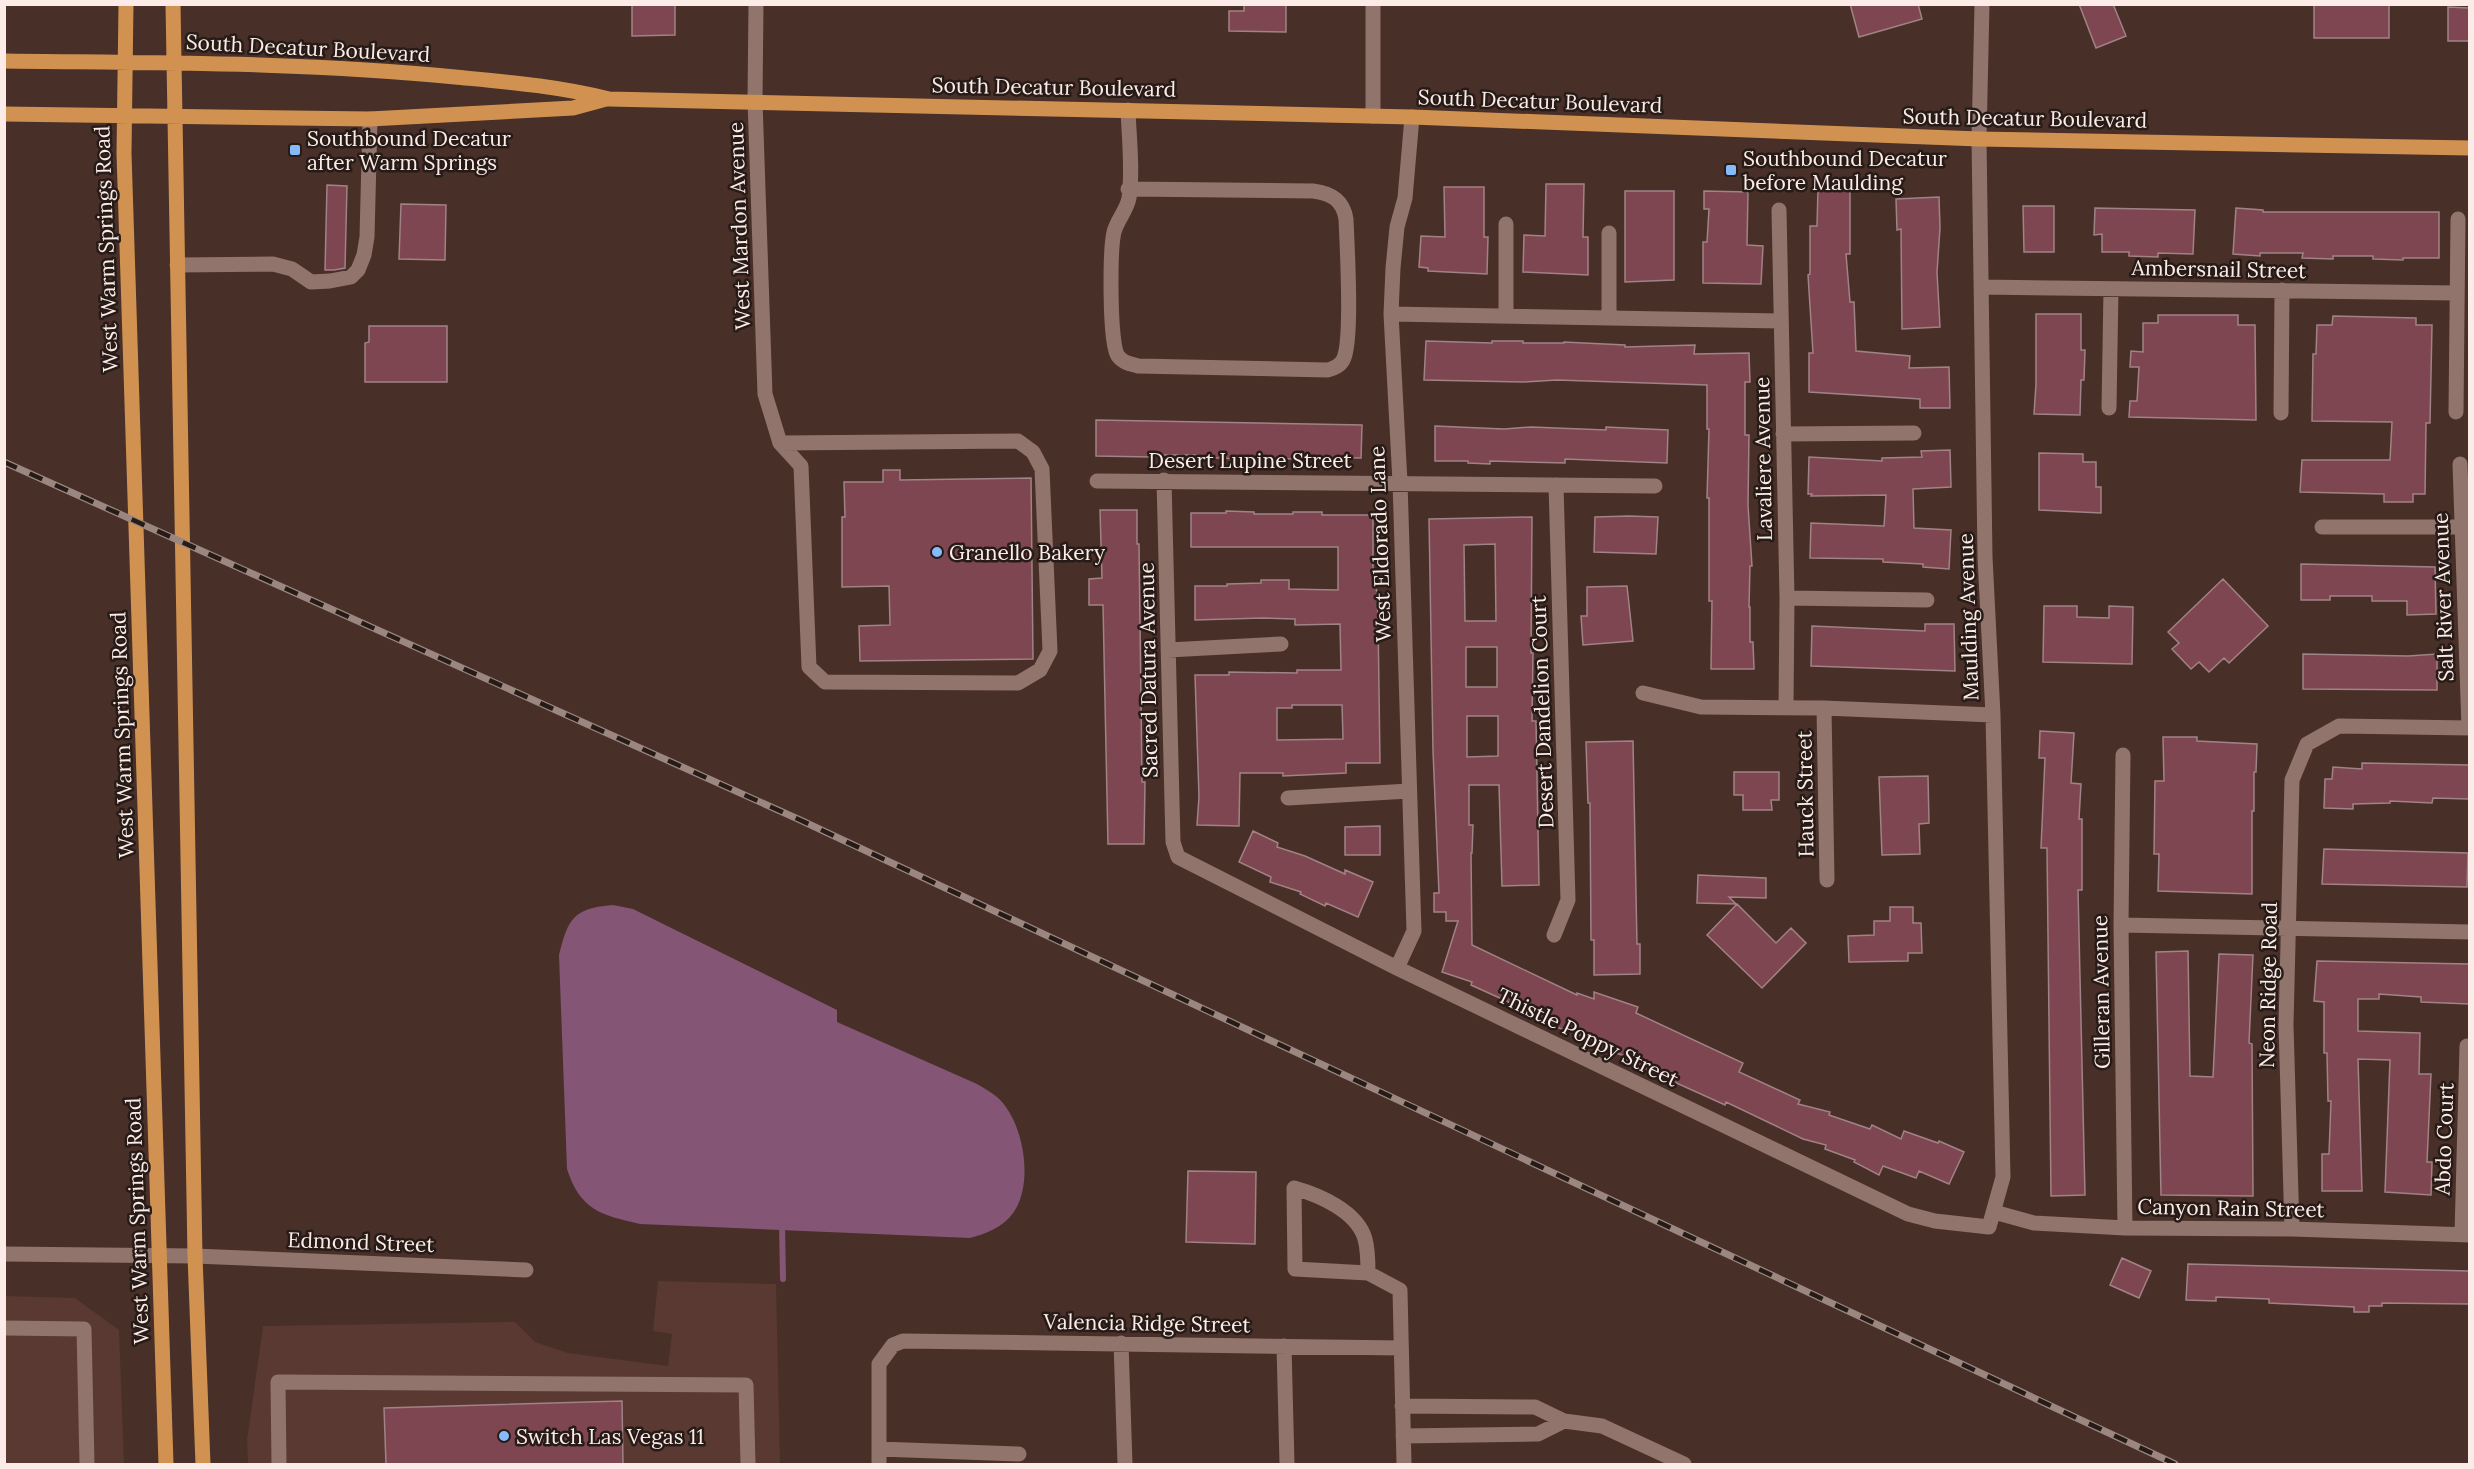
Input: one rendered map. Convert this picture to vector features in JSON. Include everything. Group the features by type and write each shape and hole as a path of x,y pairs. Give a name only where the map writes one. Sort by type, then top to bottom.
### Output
{"main road":[{"name":"West Warm Springs Road","path":"126,4 124,116 166,1464"},
{"path":"173,4 195,1256 203,1464"},
{"name":"South Decatur Boulevard","path":"4,61 174,63 394,71 572,89 609,99 1412,117 1979,139 2469,148"},
{"name":"South Decatur Boulevard","path":"4,114 370,119 573,108 609,99"}],"street":[{"name":"West Mardon Avenue","path":"756,4 755,101 765,394 780,443"},
{"path":"1373,4 1373,116"},
{"name":"Maulding Avenue","path":"1982,4 1979,139 1985,546 1993,715 2003,1177 1989,1227"},
{"path":"1128,110 1128,189 1129,198 1114,230 1111,246 1113,333 1119,357 1127,364 1138,366 1328,370 1340,365 1344,359 1348,337 1346,219 1343,208 1331,194 1313,191 1128,189"},
{"name":"West Eldorado Lane","path":"1397,968 1413,932 1400,482 1391,314 1397,227 1405,198 1412,117"},
{"path":"177,265 273,264 292,269 311,282 351,277 358,270 366,246 370,119"},
{"name":"Lavaliere Avenue","path":"1779,210 1787,598 1786,707"},
{"path":"2456,412 2458,219"},
{"path":"1506,224 1506,316"},
{"path":"1609,233 1609,318"},
{"name":"Ambersnail Street","path":"1982,286 2456,293"},
{"path":"2109,408 2111,289"},
{"path":"2281,413 2282,290"},
{"path":"1391,314 1781,321"},
{"path":"1783,434 1914,433"},
{"path":"1018,441 1033,452 1042,469 1050,651 1040,670 1018,683 825,682 809,667 801,466 780,443 1018,441"},
{"name":"Salt River Avenue","path":"2460,464 2469,728"},
{"name":"Sacred Datura Avenue","path":"1164,480 1173,842 1178,857"},
{"name":"Desert Lupine Street","path":"1097,481 1655,486"},
{"name":"Desert Dandelion Court","path":"1554,935 1568,900 1556,485"},
{"path":"2322,527 2462,527"},
{"path":"1787,598 1927,600"},
{"path":"1168,650 1281,644"},
{"name":"Hauck Street","path":"1643,693 1701,707 1824,708 1993,715"},
{"name":"Hauck Street","path":"1824,708 1827,880"},
{"name":"Neon Ridge Road","path":"2292,1229 2286,1024 2292,780 2307,744 2339,726 2469,728"},
{"name":"Gilleran Avenue","path":"2123,755 2121,925 2125,1228"},
{"path":"1288,798 1409,791"},
{"name":"Thistle Poppy Street","path":"1178,857 1397,968 1908,1214 1935,1221 1989,1227"},
{"path":"2121,925 2469,932"},
{"name":"Abdo Court","path":"2466,1234 2467,1046"},
{"path":"1368,1273 1365,1238 1347,1214 1314,1193 1294,1188 1295,1269 1368,1273 1400,1290 1404,1464"},
{"name":"Canyon Rain Street","path":"1994,1212 2034,1223 2125,1228 2292,1229 2466,1234"},
{"name":"Edmond Street","path":"4,1254 195,1256 526,1270"},
{"path":"4,1328 84,1329 87,1464"},
{"name":"Valencia Ridge Street","path":"879,1457 879,1364 893,1345 903,1341 1401,1348"},
{"path":"1121,1343 1125,1464"},
{"path":"1284,1346 1287,1464"},
{"path":"279,1464 278,1382 746,1385 748,1464"},
{"path":"1402,1407 1535,1407 1564,1421 1602,1426 1683,1464"},
{"path":"1494,1407 1495,1433"},
{"path":"1403,1436 1538,1434 1564,1421"},
{"path":"879,1457 1019,1454"}],"shaded area":[{"path":"613,905 633,909 837,1010 837,1022 977,1084 997,1097 1007,1108 1015,1123 1024,1157 1022,1193 1016,1208 1007,1220 990,1231 970,1238 640,1224 603,1213 586,1202 578,1194 567,1169 559,955 569,924 574,918 589,909"},
{"path":"658,1281 776,1284 780,1464 248,1464 247,1440 263,1326 515,1322 535,1342 568,1353 668,1366 672,1334 653,1331"},
{"path":"5,1296 75,1298 119,1330 124,1464 5,1464"}],"building":[{"path":"632,4 675,4 675,35 632,36"},
{"path":"1244,4 1286,4 1286,32 1229,31 1229,11 1244,11"},
{"path":"1850,4 1918,4 1922,19 1859,37"},
{"path":"2079,4 2113,4 2126,36 2096,48"},
{"path":"2314,4 2389,4 2389,38 2314,38"},
{"path":"2448,7 2469,8 2469,41 2448,41"},
{"path":"1546,184 1584,184 1583,237 1588,237 1588,275 1523,272 1524,235 1545,236"},
{"path":"327,185 347,186 345,268 334,270 325,270"},
{"path":"1444,187 1484,187 1484,237 1488,237 1487,274 1428,271 1428,268 1419,267 1421,236 1445,237"},
{"path":"1818,189 1850,190 1850,254 1846,254 1850,302 1854,302 1856,351 1910,356 1909,368 1949,367 1950,408 1920,408 1920,399 1809,392 1809,353 1813,353 1808,275 1810,274 1810,226 1817,226"},
{"path":"1625,191 1674,191 1674,280 1625,282"},
{"path":"1704,191 1748,192 1747,245 1763,246 1761,284 1703,283 1703,242 1707,242 1709,209 1704,209"},
{"path":"1939,197 1940,228 1937,272 1940,327 1902,329 1901,229 1897,230 1896,199"},
{"path":"401,204 446,205 445,260 399,259"},
{"path":"2023,206 2054,206 2054,252 2024,252"},
{"path":"2095,208 2195,210 2193,254 2158,253 2158,257 2129,256 2129,252 2102,252 2102,234 2094,235"},
{"path":"2236,208 2263,210 2263,212 2439,212 2439,258 2403,258 2403,260 2373,259 2373,256 2333,256 2333,259 2302,258 2303,253 2260,253 2260,256 2233,254"},
{"path":"2036,314 2081,314 2081,350 2085,350 2080,415 2034,414"},
{"path":"2158,315 2238,315 2238,325 2255,325 2256,420 2129,417 2130,401 2137,401 2139,367 2130,367 2131,351 2143,352 2143,323 2158,323"},
{"path":"2333,316 2416,318 2416,325 2432,325 2430,423 2426,423 2425,494 2413,494 2413,502 2384,502 2384,494 2300,492 2302,460 2390,460 2392,422 2312,421 2313,354 2316,354 2317,325 2332,325"},
{"path":"369,326 447,326 447,382 365,382 365,343 369,342"},
{"path":"1426,341 1564,342 1625,345 1625,347 1695,345 1694,354 1749,353 1750,382 1745,382 1745,435 1749,435 1748,505 1752,566 1750,566 1749,607 1750,642 1753,642 1754,669 1711,669 1712,601 1709,601 1707,385 1557,380 1523,382 1424,380"},
{"path":"1096,420 1362,425 1361,458 1294,457 1294,459 1259,458 1259,460 1198,457 1198,455 1096,456"},
{"path":"1435,426 1606,430 1606,427 1668,430 1667,463 1565,459 1565,463 1490,461 1490,464 1435,461"},
{"path":"1950,450 1951,487 1913,489 1914,528 1951,530 1949,569 1923,567 1923,564 1883,562 1883,559 1810,558 1811,523 1884,526 1886,495 1811,496 1812,494 1808,494 1809,457 1882,461 1882,458 1922,457 1921,451"},
{"path":"2039,453 2083,454 2083,462 2096,462 2096,487 2101,487 2101,513 2039,510"},
{"name":"Granello Bakery","path":"883,470 900,470 900,480 1031,478 1033,659 860,661 859,626 890,625 889,586 842,587 844,482 883,482"},
{"path":"1100,510 1137,510 1142,782 1145,782 1144,844 1108,844 1103,605 1089,605 1089,579 1102,578"},
{"path":"1226,511 1254,512 1254,514 1322,512 1322,515 1373,515 1373,582 1376,582 1378,616 1380,763 1346,763 1346,773 1283,776 1283,773 1240,773 1239,826 1197,825 1199,797 1195,675 1229,675 1229,672 1297,673 1297,670 1341,670 1340,624 1295,625 1295,619 1262,618 1195,620 1195,586 1227,586 1227,584 1261,583 1261,580 1289,580 1289,589 1338,590 1338,547 1191,547 1191,513 1226,513","holes":["1292,705 1342,705 1343,739 1277,740 1277,708 1292,708"]},
{"path":"1532,517 1532,721 1536,721 1539,885 1502,886 1499,785 1469,785 1469,825 1473,825 1472,945 1577,995 1577,993 1594,999 1594,992 1638,1007 1636,1013 1743,1063 1739,1072 1800,1100 1798,1104 1830,1112 1829,1115 1870,1129 1872,1125 1901,1139 1904,1131 1938,1143 1939,1141 1964,1152 1949,1184 1919,1171 1916,1178 1883,1166 1879,1175 1854,1162 1855,1160 1825,1149 1826,1145 1803,1139 1726,1102 1725,1105 1623,1059 1625,1056 1596,1047 1597,1041 1553,1026 1532,1015 1533,1013 1471,985 1472,982 1442,972 1458,921 1446,921 1446,912 1434,912 1434,893 1439,893 1433,751 1429,519","holes":["1495,544 1496,621 1465,621 1464,545","1466,647 1497,647 1497,687 1466,687","1467,716 1498,716 1498,756 1467,757"]},
{"path":"1595,517 1658,517 1656,554 1594,552"},
{"path":"2301,564 2435,567 2436,614 2407,615 2407,601 2372,601 2372,596 2330,596 2330,600 2301,600"},
{"path":"2223,579 2268,626 2229,663 2224,658 2209,672 2199,662 2191,669 2172,649 2179,643 2168,632"},
{"path":"1627,586 1633,641 1583,645 1581,616 1587,616 1587,587"},
{"path":"2044,606 2077,606 2077,617 2109,618 2109,606 2133,607 2132,664 2043,662"},
{"path":"1925,624 1954,624 1955,671 1811,666 1812,626 1925,631"},
{"path":"2303,654 2408,656 2437,654 2437,690 2303,689"},
{"path":"2040,731 2074,733 2071,783 2081,784 2079,819 2082,819 2082,890 2078,890 2085,1195 2051,1196 2047,848 2041,848 2045,758 2039,758"},
{"path":"2163,737 2197,737 2197,741 2257,744 2254,811 2252,811 2252,894 2158,891 2159,854 2154,854 2155,781 2164,781"},
{"path":"1633,741 1637,944 1640,944 1640,974 1594,975 1594,940 1591,940 1590,803 1588,803 1586,742"},
{"path":"2362,763 2469,765 2469,799 2433,798 2432,803 2390,801 2390,803 2353,804 2353,809 2324,808 2325,779 2332,779 2333,767 2362,769"},
{"path":"1734,772 1779,772 1779,800 1771,800 1772,810 1743,810 1743,795 1734,795"},
{"path":"1928,776 1929,823 1919,824 1920,854 1882,855 1879,777"},
{"path":"1380,826 1380,855 1345,855 1345,827"},
{"path":"1253,831 1278,843 1277,847 1305,856 1345,874 1345,870 1373,882 1358,917 1326,903 1325,906 1300,894 1301,892 1270,882 1271,877 1239,862"},
{"path":"2324,849 2468,853 2467,887 2322,884"},
{"path":"1698,875 1766,878 1766,898 1729,897 1736,904 1697,903"},
{"path":"1737,904 1776,943 1791,928 1806,943 1762,988 1707,935"},
{"path":"1890,907 1913,907 1913,923 1921,923 1922,953 1908,953 1908,961 1849,962 1848,936 1874,935 1874,921 1890,921"},
{"path":"2188,951 2190,1076 2213,1077 2219,954 2253,955 2249,1043 2252,1044 2253,1196 2161,1195 2156,952"},
{"path":"2317,961 2469,964 2469,1004 2421,1002 2421,997 2379,994 2379,999 2358,999 2358,1031 2420,1033 2419,1074 2431,1074 2427,1162 2432,1162 2431,1195 2385,1192 2390,1060 2358,1059 2362,1191 2322,1191 2322,1154 2329,1154 2331,1101 2328,1101 2327,1053 2324,1053 2324,1002 2314,1001"},
{"path":"1188,1171 1256,1172 1255,1244 1186,1242"},
{"path":"2122,1258 2151,1271 2139,1298 2110,1285"},
{"path":"2188,1264 2469,1271 2469,1304 2382,1303 2382,1306 2369,1306 2369,1312 2354,1312 2354,1307 2269,1303 2269,1299 2216,1297 2216,1301 2186,1300"},
{"name":"Switch Las Vegas 11","path":"622,1401 623,1464 386,1464 384,1408"}],"waterway":[{"path":"782,1222 783,1279"}],"railway":[{"path":"4,462 798,819 2175,1464"}],"place":[{"name":"Southbound Decatur after Warm Springs","path":"295,150"},
{"name":"Southbound Decatur before Maulding","path":"1731,170"},
{"name":"Granello Bakery","path":"937,552"},
{"name":"Switch Las Vegas 11","path":"504,1436"}]}
